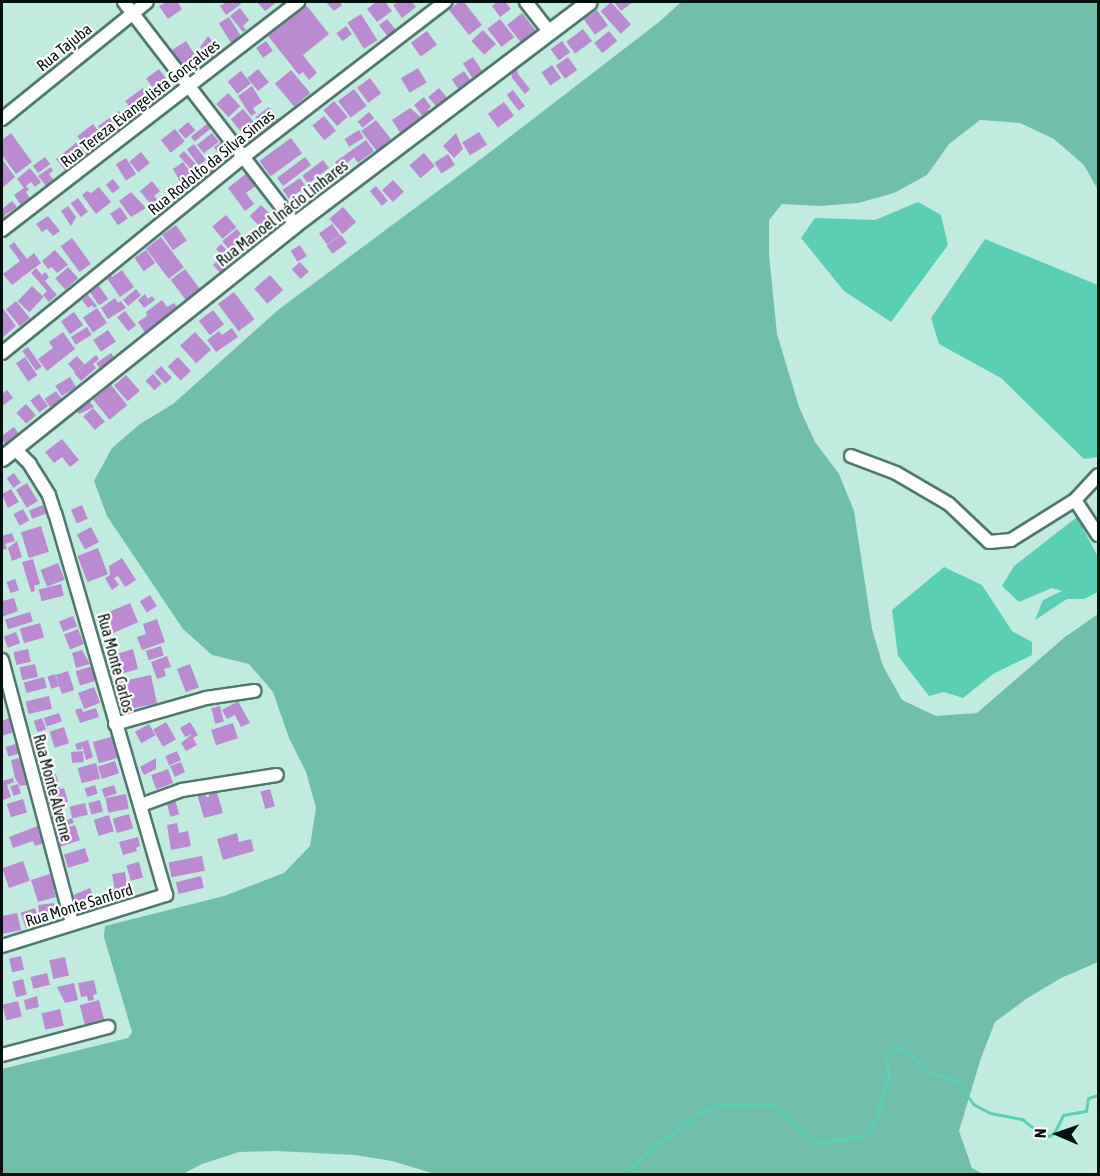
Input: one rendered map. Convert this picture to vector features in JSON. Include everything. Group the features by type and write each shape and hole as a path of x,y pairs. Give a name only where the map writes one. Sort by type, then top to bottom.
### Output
{"main road":[{"name":"Rua Manoel Inácio Linhares","path":"2,458 295,224 589,2"}],"street":[{"path":"124,2 295,224"},
{"name":"Rua Tajuba","path":"2,119 147,2"},
{"name":"Rua Tereza Evangelista Gonçalves","path":"2,230 298,2"},
{"name":"Rua Rodolfo da Silva Simas","path":"2,353 243,157 445,2"},
{"path":"526,2 549,31"},
{"name":"Rua Monte Carlos","path":"15,449 30,464 49,495 166,895"},
{"path":"851,456 896,473 949,504 988,542 1011,540 1076,500 1098,475"},
{"path":"1076,500 1098,535"},
{"name":"Rua Monte Alverne","path":"2,660 72,924"},
{"path":"115,724 207,698 254,691"},
{"path":"141,805 182,790 277,775"},
{"name":"Rua Monte Sanford","path":"2,946 166,895"},
{"path":"2,1055 108,1026"}],"shaded area":[{"path":"681,2 1098,2 1098,190 1084,165 1054,139 1020,123 980,120 949,144 927,175 894,193 858,203 819,206 782,204 769,220 769,255 777,334 799,407 815,442 839,474 854,511 872,629 883,666 902,700 936,716 977,713 1065,637 1098,614 1098,962 1061,978 1026,999 995,1022 981,1058 959,1131 972,1168 983,1174 435,1174 392,1161 355,1155 277,1151 239,1152 202,1164 183,1174 2,1174 2,1069 128,1038 132,1032 104,937 105,926 224,896 284,873 310,846 316,808 306,772 289,738 273,692 249,664 212,655 183,629 107,516 94,481 112,448 140,424 173,404 278,310 485,156 659,22"},
{"path":"918,202 941,215 948,245 891,322 844,291 801,238 815,218 875,220"},
{"path":"985,239 1098,285 1098,457 1084,459 1001,378 939,344 931,318"},
{"path":"1077,517 1098,557 1098,592 1084,599 1067,599 1035,620 1043,600 1062,591 1052,588 1019,602 1002,586 1014,566"},
{"path":"944,567 982,585 1012,631 1032,642 1032,655 993,674 963,698 944,692 929,696 898,656 892,610"}],"building":[{"path":"167,2 177,2 182,9 168,19 159,6"},
{"path":"227,2 241,4 226,15 220,6"},
{"path":"257,2 277,2 265,11"},
{"path":"326,2 340,2 342,5 334,11"},
{"path":"376,2 385,2 392,11 377,22 367,9"},
{"path":"399,2 412,2 416,7 402,18 393,5"},
{"path":"459,2 464,2 482,25 469,35 449,10"},
{"path":"505,2 511,9 500,17 492,6"},
{"path":"611,2 631,24 621,34 601,11"},
{"path":"614,2 633,2 621,11"},
{"path":"307,6 329,34 303,55 317,73 309,80 303,72 299,75 268,36"},
{"path":"240,8 249,20 243,26 246,30 243,32 230,16"},
{"path":"597,10 608,26 595,35 584,19"},
{"path":"522,13 536,31 521,43 507,25"},
{"path":"361,14 377,40 364,49 347,22"},
{"path":"229,17 242,38 232,45 219,23"},
{"path":"387,19 396,30 389,38 379,25"},
{"path":"500,19 514,37 502,47 487,29"},
{"path":"346,26 352,34 342,41 336,33"},
{"path":"583,29 592,41 575,54 566,42"},
{"path":"483,30 496,44 484,55 471,41"},
{"path":"427,31 437,45 421,57 411,43"},
{"path":"609,31 617,41 602,53 594,43"},
{"path":"208,36 220,51 210,59 200,47"},
{"path":"186,41 202,66 186,77 170,51"},
{"path":"266,41 273,51 263,58 256,48"},
{"path":"562,41 570,52 559,61 551,49"},
{"path":"473,57 482,71 472,78 463,64"},
{"path":"568,57 577,70 565,79 556,66"},
{"path":"552,65 561,78 551,86 541,72"},
{"path":"418,68 427,83 410,93 401,78"},
{"path":"517,68 518,74 530,89 525,94 512,78 511,69"},
{"path":"159,69 170,84 157,94 146,78"},
{"path":"258,69 269,82 258,91 247,78"},
{"path":"291,70 310,93 294,106 275,83"},
{"path":"241,71 251,84 237,94 228,81"},
{"path":"464,71 473,84 461,93 452,80"},
{"path":"370,78 381,93 368,103 357,87"},
{"path":"252,86 262,102 253,108 256,113 251,116 238,96"},
{"path":"143,88 156,106 138,119 125,101"},
{"path":"439,88 449,100 439,109 428,97"},
{"path":"354,89 367,106 351,118 338,101"},
{"path":"513,90 525,106 519,111 507,95"},
{"path":"228,93 240,106 229,117 216,104"},
{"path":"424,97 431,107 428,109 430,112 423,117 414,105"},
{"path":"334,101 348,117 337,126 323,110"},
{"path":"504,102 514,116 498,128 488,114"},
{"path":"269,107 279,121 265,131 255,117"},
{"path":"410,108 423,119 401,134 392,120"},
{"path":"243,109 263,133 251,143 231,119"},
{"path":"119,111 129,125 108,140 98,126"},
{"path":"369,112 374,118 363,128 358,122"},
{"path":"324,116 336,131 324,140 312,125"},
{"path":"376,120 391,139 388,142 391,146 380,155 361,131"},
{"path":"188,122 195,130 185,139 178,131"},
{"path":"208,123 212,128 195,142 191,137"},
{"path":"93,124 108,143 92,155 77,136"},
{"path":"175,129 185,142 171,153 161,140"},
{"path":"359,130 364,138 349,147 345,139"},
{"path":"479,132 487,145 470,155 462,143"},
{"path":"11,133 32,162 16,174 2,155 2,140"},
{"path":"212,133 219,142 204,153 197,145"},
{"path":"456,133 463,149 454,158 443,146"},
{"path":"291,138 302,153 271,176 259,161"},
{"path":"366,140 374,151 358,163 354,157 340,169 335,162"},
{"path":"222,141 229,151 219,155 214,147"},
{"path":"77,142 90,158 69,175 56,159"},
{"path":"194,144 206,160 199,165 187,149"},
{"path":"184,151 200,169 195,174 179,156"},
{"path":"141,152 150,163 138,172 129,161"},
{"path":"424,153 435,166 420,178 409,165"},
{"path":"448,154 455,165 441,174 434,162"},
{"path":"45,157 50,164 38,173 33,166"},
{"path":"305,157 311,165 283,186 277,178"},
{"path":"126,158 136,174 126,180 116,164"},
{"path":"2,159 15,177 2,188"},
{"path":"209,160 216,170 205,178 201,166"},
{"path":"323,160 329,168 308,184 302,176"},
{"path":"183,162 197,181 185,190 173,169"},
{"path":"51,167 53,171 49,174 55,182 47,187 38,176"},
{"path":"30,168 41,182 35,187 31,182 26,186 29,189 26,192 31,200 22,207 14,195 24,188 17,179"},
{"path":"248,172 257,185 246,193 254,204 245,211 228,188"},
{"path":"300,178 306,187 289,199 283,190"},
{"path":"113,179 120,188 113,193 106,185"},
{"path":"393,180 404,192 393,202 382,190"},
{"path":"152,181 160,191 154,196 158,201 152,206 140,191"},
{"path":"320,181 329,192 318,201 309,190"},
{"path":"376,186 388,201 382,206 370,191"},
{"path":"99,187 111,202 96,214 82,195 87,191 91,193"},
{"path":"131,192 146,208 131,217 119,201"},
{"path":"78,198 88,212 81,217 71,203"},
{"path":"12,201 17,207 5,215 2,224 2,209"},
{"path":"261,205 274,218 262,229 250,216"},
{"path":"68,206 76,217 71,226 61,211"},
{"path":"120,207 128,219 118,225 110,214"},
{"path":"343,207 356,222 343,234 329,219"},
{"path":"226,215 236,227 222,239 212,227"},
{"path":"48,216 60,231 53,236 47,229 42,232 36,224"},
{"path":"332,224 340,235 327,245 319,233"},
{"path":"176,225 187,241 173,250 162,235"},
{"path":"237,229 249,244 234,256 222,241"},
{"path":"341,235 347,243 333,254 327,246"},
{"path":"161,237 184,267 169,279 146,248"},
{"path":"72,238 91,264 79,272 61,246"},
{"path":"14,242 27,259 34,253 41,263 12,285 3,274 20,261 9,246"},
{"path":"221,244 240,264 225,278 213,265 222,256 216,249"},
{"path":"300,245 307,256 298,262 291,251"},
{"path":"55,250 68,265 57,273 52,267 48,269 42,261"},
{"path":"146,250 155,263 144,271 135,258"},
{"path":"300,262 309,272 301,279 292,269"},
{"path":"68,267 78,278 65,290 55,278"},
{"path":"36,268 42,275 45,272 49,277 45,281 57,295 49,302 43,295 47,291 31,273"},
{"path":"185,269 203,293 189,304 171,280"},
{"path":"122,270 134,287 120,297 106,277 110,274 112,277"},
{"path":"270,275 283,290 267,304 254,289"},
{"path":"32,286 44,297 29,312 18,301"},
{"path":"99,286 108,299 99,305 90,292"},
{"path":"136,289 141,295 128,306 123,300"},
{"path":"234,292 254,319 238,331 218,304"},
{"path":"145,294 148,299 152,296 155,300 144,308 138,300"},
{"path":"88,295 97,306 94,308 92,305 88,308 82,300"},
{"path":"115,298 118,303 121,301 126,308 108,319 101,308"},
{"path":"162,300 167,307 174,303 181,313 148,337 138,322 147,316 146,312"},
{"path":"16,301 30,318 20,326 6,309"},
{"path":"2,307 16,326 2,338"},
{"path":"97,308 107,323 93,332 83,318"},
{"path":"213,310 224,324 210,335 199,321"},
{"path":"125,311 136,325 128,331 117,317"},
{"path":"74,312 83,325 70,334 61,321"},
{"path":"87,327 92,335 76,345 71,337"},
{"path":"232,328 238,337 216,352 207,340 219,331 222,335"},
{"path":"108,330 116,342 101,352 93,340"},
{"path":"63,332 75,349 47,371 38,359 53,348 49,342"},
{"path":"195,332 211,350 196,363 180,345"},
{"path":"28,347 42,367 36,371 22,351"},
{"path":"111,353 115,359 100,369 96,363"},
{"path":"96,355 99,359 93,364 96,368 81,381 74,373"},
{"path":"77,356 84,364 75,372 68,364"},
{"path":"25,357 37,375 28,381 16,363"},
{"path":"178,357 191,371 181,380 168,367"},
{"path":"161,366 172,378 165,384 154,372"},
{"path":"153,374 162,384 154,390 146,381"},
{"path":"126,375 140,391 128,401 114,385"},
{"path":"70,377 76,387 62,396 55,386"},
{"path":"111,385 127,405 109,420 93,399"},
{"path":"7,390 13,398 2,406 2,394"},
{"path":"56,391 63,401 51,409 45,399"},
{"path":"39,394 48,406 39,413 30,401"},
{"path":"88,400 94,407 79,414 75,410"},
{"path":"26,404 36,415 26,424 16,413"},
{"path":"93,408 105,422 95,430 83,417"},
{"path":"14,427 22,438 6,449 2,436"},
{"path":"62,439 79,460 70,467 62,457 54,463 45,452"},
{"path":"14,473 21,483 14,488 7,478"},
{"path":"27,483 38,501 27,508 16,490"},
{"path":"11,489 19,502 8,508 2,494"},
{"path":"43,505 46,513 32,519 29,510"},
{"path":"82,505 88,519 77,523 71,510"},
{"path":"23,509 29,520 20,526 13,514"},
{"path":"41,526 49,552 29,558 21,532"},
{"path":"91,527 99,542 85,550 77,535"},
{"path":"12,533 15,541 5,544 7,549 2,550 2,536"},
{"path":"17,541 22,557 12,561 8,548"},
{"path":"98,548 108,574 87,582 77,556"},
{"path":"122,558 136,580 125,587 118,576 114,578 119,585 112,590 105,578 110,575 109,566"},
{"path":"33,559 40,584 34,586 35,591 31,592 22,562"},
{"path":"58,563 65,580 47,587 40,570"},
{"path":"15,579 19,590 11,593 7,582"},
{"path":"61,584 64,596 42,601 39,590"},
{"path":"150,595 157,606 147,612 140,601"},
{"path":"14,598 18,611 2,617 2,601"},
{"path":"130,603 138,622 111,634 102,615"},
{"path":"30,612 33,622 8,629 5,620"},
{"path":"73,616 77,626 63,632 59,622"},
{"path":"157,619 165,642 142,650 137,637 146,634 143,624"},
{"path":"40,623 44,637 24,643 20,629"},
{"path":"78,629 84,644 70,649 64,635"},
{"path":"16,632 20,643 8,648 4,636"},
{"path":"161,646 164,656 149,660 146,651"},
{"path":"28,649 31,662 16,665 13,652"},
{"path":"133,649 138,669 117,675 114,665 120,663 117,654"},
{"path":"82,650 90,664 76,668 72,653"},
{"path":"167,656 171,667 164,669 166,676 157,679 151,662"},
{"path":"35,664 38,677 22,680 19,668"},
{"path":"190,664 199,687 186,692 177,669"},
{"path":"93,666 97,680 80,685 76,671"},
{"path":"68,671 74,690 62,694 56,675"},
{"path":"55,674 59,686 51,689 47,676"},
{"path":"151,675 157,703 118,712 112,683"},
{"path":"44,677 47,688 27,693 24,682"},
{"path":"94,687 100,703 84,709 78,693"},
{"path":"49,696 52,709 29,714 26,701"},
{"path":"238,701 250,723 241,727 235,715 227,719 222,710"},
{"path":"220,706 224,722 215,724 211,708"},
{"path":"81,708 83,712 96,708 99,717 80,723 75,710"},
{"path":"59,713 62,722 47,727 44,718"},
{"path":"9,718 14,732 2,736 2,721"},
{"path":"42,718 46,729 38,732 34,721"},
{"path":"166,722 176,739 163,747 153,730"},
{"path":"190,722 198,735 193,738 197,745 186,751 181,743 192,734 185,737 180,728"},
{"path":"233,723 238,738 216,745 211,730"},
{"path":"149,724 155,735 141,743 135,732"},
{"path":"64,727 69,743 55,748 50,731"},
{"path":"114,736 120,757 99,763 93,742"},
{"path":"88,740 93,757 86,760 82,745 82,749 77,750 75,744"},
{"path":"19,743 22,753 9,757 6,747"},
{"path":"83,751 84,762 72,763 71,752"},
{"path":"177,751 181,760 169,765 165,756"},
{"path":"20,758 21,763 27,762 30,779 26,780 27,785 20,786 15,778 11,760"},
{"path":"156,758 156,769 144,775 140,767"},
{"path":"115,761 119,773 102,779 98,767"},
{"path":"181,762 185,772 175,777 170,766"},
{"path":"96,763 100,778 82,783 78,768"},
{"path":"168,769 173,783 156,789 151,775"},
{"path":"56,774 60,788 45,793 41,778"},
{"path":"13,778 14,782 7,785 11,797 3,800 2,781"},
{"path":"18,784 21,794 13,796 10,786"},
{"path":"95,785 98,794 87,797 85,788"},
{"path":"114,785 117,794 104,798 102,789"},
{"path":"64,788 68,801 50,807 46,794"},
{"path":"206,789 206,797 209,797 209,790 216,789 223,813 204,818 197,794"},
{"path":"270,789 275,806 265,809 260,792"},
{"path":"126,794 129,809 108,813 105,798"},
{"path":"174,796 179,814 171,817 165,798"},
{"path":"23,799 27,812 11,817 7,804"},
{"path":"100,800 103,812 91,815 88,803"},
{"path":"85,803 88,815 72,819 69,807"},
{"path":"62,807 64,815 50,818 48,810"},
{"path":"129,814 133,828 117,833 113,819"},
{"path":"109,815 114,831 99,836 94,820"},
{"path":"72,818 74,823 55,830 53,825"},
{"path":"177,823 179,833 188,831 191,846 171,850 167,825"},
{"path":"43,824 50,841 35,846 33,841 13,848 9,837"},
{"path":"75,825 80,840 60,847 55,831"},
{"path":"237,833 239,842 251,839 254,851 223,860 217,839"},
{"path":"138,837 140,846 136,848 137,851 123,855 119,842"},
{"path":"85,848 89,861 68,868 64,854"},
{"path":"202,856 205,871 171,877 169,862"},
{"path":"23,861 30,881 9,888 2,868"},
{"path":"139,862 143,877 131,881 126,865"},
{"path":"56,872 60,888 54,890 56,897 38,902 31,880"},
{"path":"125,872 128,890 115,892 112,874"},
{"path":"201,876 204,888 179,894 176,882"},
{"path":"90,888 96,902 79,909 73,895"},
{"path":"54,903 56,920 40,922 38,905"},
{"path":"35,908 40,923 26,928 21,913"},
{"path":"17,913 21,930 2,934 2,916"},
{"path":"21,956 24,970 12,972 9,958"},
{"path":"65,957 69,976 53,979 49,960"},
{"path":"47,973 50,985 33,989 31,977"},
{"path":"23,979 27,995 16,997 12,982"},
{"path":"94,980 97,994 93,995 94,1000 88,1001 87,996 81,997 78,983"},
{"path":"74,983 78,1000 65,1003 57,987"},
{"path":"37,996 39,1007 26,1010 24,1000"},
{"path":"99,1000 105,1022 86,1027 80,1005"},
{"path":"18,1001 22,1017 6,1020 2,1005"},
{"path":"60,1009 64,1026 45,1030 41,1013"}],"waterway":[{"path":"623,1174 701,1112 716,1106 773,1104 807,1137 823,1142 862,1136 870,1132 876,1119 889,1076 885,1054 895,1048 901,1048 929,1071 959,1083 973,1104 990,1113 1022,1119 1037,1131 1049,1136 1054,1133 1063,1115 1086,1111 1088,1098 1098,1095"}]}
